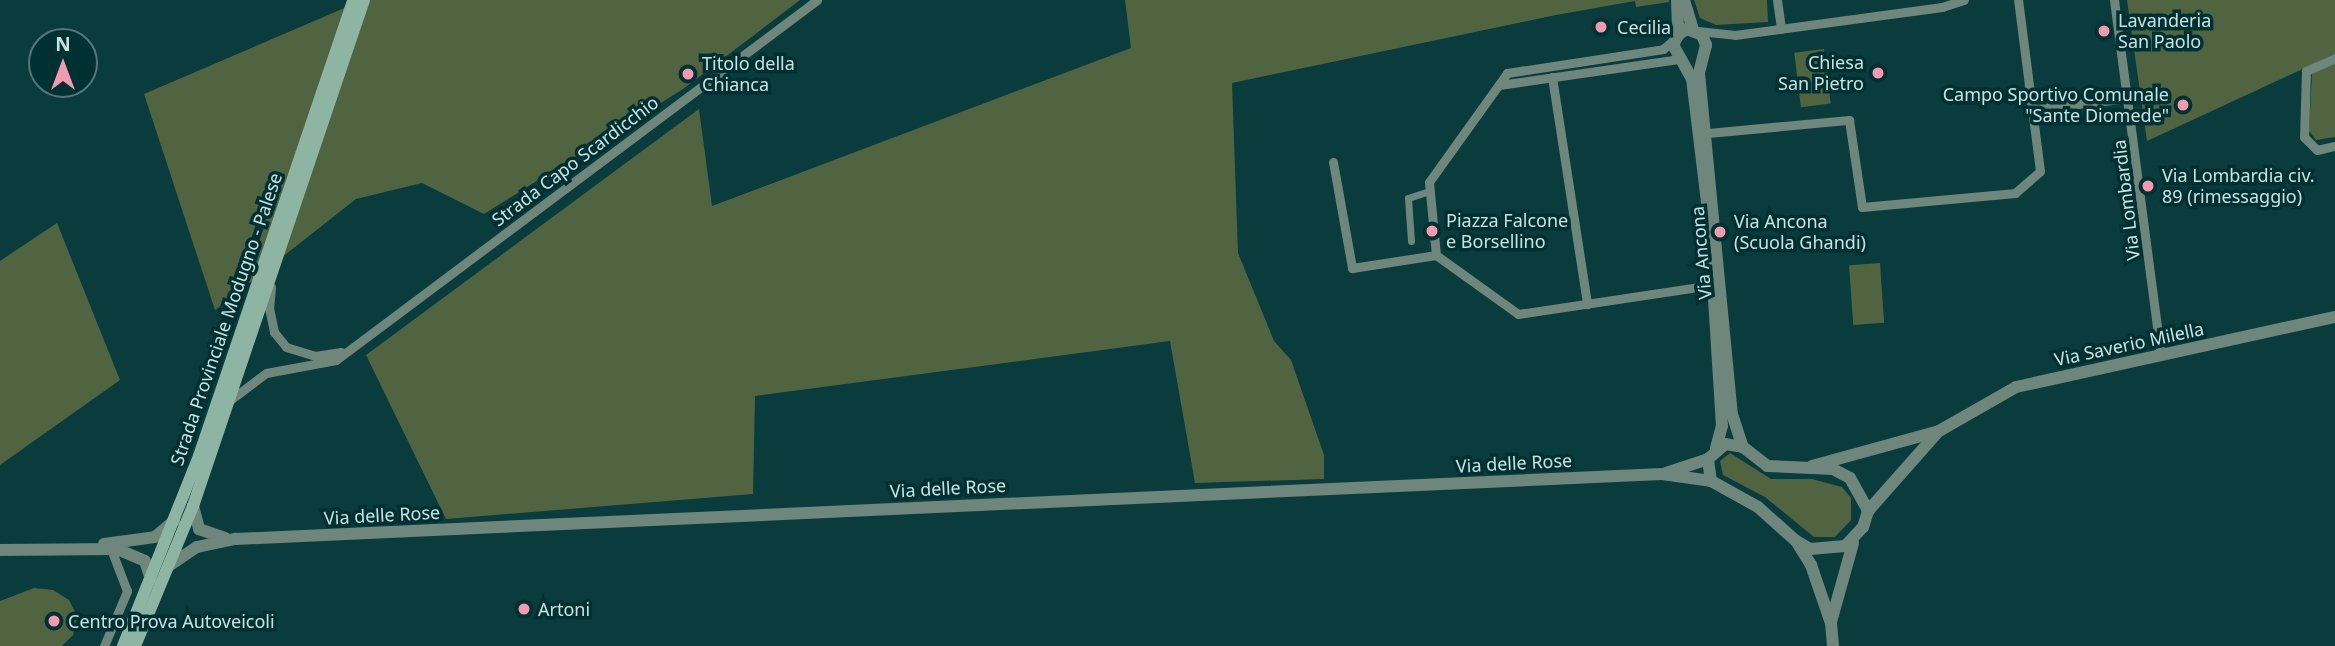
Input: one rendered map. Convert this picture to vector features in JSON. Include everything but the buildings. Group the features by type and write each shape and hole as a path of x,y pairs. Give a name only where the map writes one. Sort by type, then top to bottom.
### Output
{"main road":[{"name":"Strada Provinciale Modugno - Palese","path":"123,646 177,518 353,0"},
{"name":"Strada Provinciale Modugno - Palese","path":"135,646 193,506 364,0"}],"street":[{"name":"Strada Capo Scardicchio","path":"352,349 817,0"},
{"path":"1677,0 1674,50 1680,58"},
{"path":"1684,0 1704,52"},
{"path":"1777,0 1780,29"},
{"path":"1942,7 1949,0"},
{"path":"1436,255 1429,182 1507,73 1663,50 1676,37 1695,31 1726,35 1780,29 1942,7 1964,0"},
{"path":"1708,133 1849,120 1862,207 2015,193 2040,171 2018,0"},
{"name":"Via Lombardia","path":"2114,0 2129,97 2161,355"},
{"path":"1499,85 1680,58 1690,62 1726,35"},
{"name":"Via Ancona","path":"1704,52 1699,73 1708,133 1732,414 1743,447"},
{"name":"Via Ancona","path":"1680,58 1692,79 1713,285 1722,426 1712,454 1711,481"},
{"path":"2335,58 2306,71 2304,137 2317,150 2335,146"},
{"path":"1552,77 1587,304"},
{"path":"2034,109 2129,97"},
{"path":"1333,162 1352,268 1436,255 1518,314 1713,285"},
{"path":"1411,241 1408,198 1430,191"},
{"path":"275,261 269,308 274,332 286,347 315,356 352,349"},
{"name":"Via Saverio Milella","path":"1939,431 2017,387 2335,317"},
{"path":"229,401 265,373 337,360 352,349"},
{"path":"1812,467 1939,431"},
{"path":"1831,623 1846,555 1868,511 1939,431"},
{"name":"Via delle Rose","path":"1662,474 1731,444 1743,447"},
{"path":"1743,447 1767,467 1833,469 1850,478 1868,511"},
{"name":"Via delle Rose","path":"236,539 1662,474 1711,481"},
{"path":"1711,481 1758,507 1796,541 1810,549 1827,550 1845,546 1856,538"},
{"path":"193,506 199,529 236,539"},
{"path":"0,551 88,547 155,537 177,518"},
{"path":"170,565 197,547 236,539"},
{"path":"1796,541 1811,565 1831,623 1833,646"},
{"path":"88,547 111,549 145,561 151,579"},
{"path":"104,646 127,592 111,549"}],"green space":[{"path":"363,0 800,0 683,89 484,214 422,183 356,199 215,310 144,94"},
{"path":"1125,0 1669,0 1669,2 1636,7 1635,1 1556,15 1232,83 1238,253 1274,341 1291,360 1324,455 1324,479 1195,483 1170,341 755,396 753,494 446,519 366,355 699,109 712,206 1131,48"},
{"path":"1694,0 1767,0 1768,22 1716,25 1700,18"},
{"name":"Campo Sportivo Comunale \"Sante Diomede\"","path":"2127,0 2335,0 2335,54 2147,141"},
{"path":"1824,49 1831,104 1801,107 1794,53"},
{"path":"2335,62 2335,137 2316,140 2309,131 2312,73"},
{"path":"57,223 120,380 0,465 0,261"},
{"path":"1880,263 1884,323 1853,325 1849,265"},
{"path":"1730,453 1771,479 1812,479 1842,487 1851,498 1851,520 1835,537 1814,537 1765,497 1723,475 1720,461"},
{"path":"34,588 53,590 69,600 77,616 73,635 62,646 0,646 0,601"}],"place":[{"name":"Cecilia","path":"1601,27"},
{"name":"Lavanderia San Paolo","path":"2104,31"},
{"name":"Chiesa San Pietro","path":"1878,73"},
{"name":"Titolo della Chianca","path":"688,74"},
{"name":"Campo Sportivo Comunale \"Sante Diomede\"","path":"2183,105"},
{"name":"Via Lombardia civ. 89 (rimessaggio)","path":"2148,186"},
{"name":"Piazza Falcone e Borsellino","path":"1432,231"},
{"name":"Via Ancona (Scuola Ghandi)","path":"1720,232"},
{"name":"Artoni","path":"524,609"},
{"name":"Centro Prova Autoveicoli","path":"54,621"}]}
